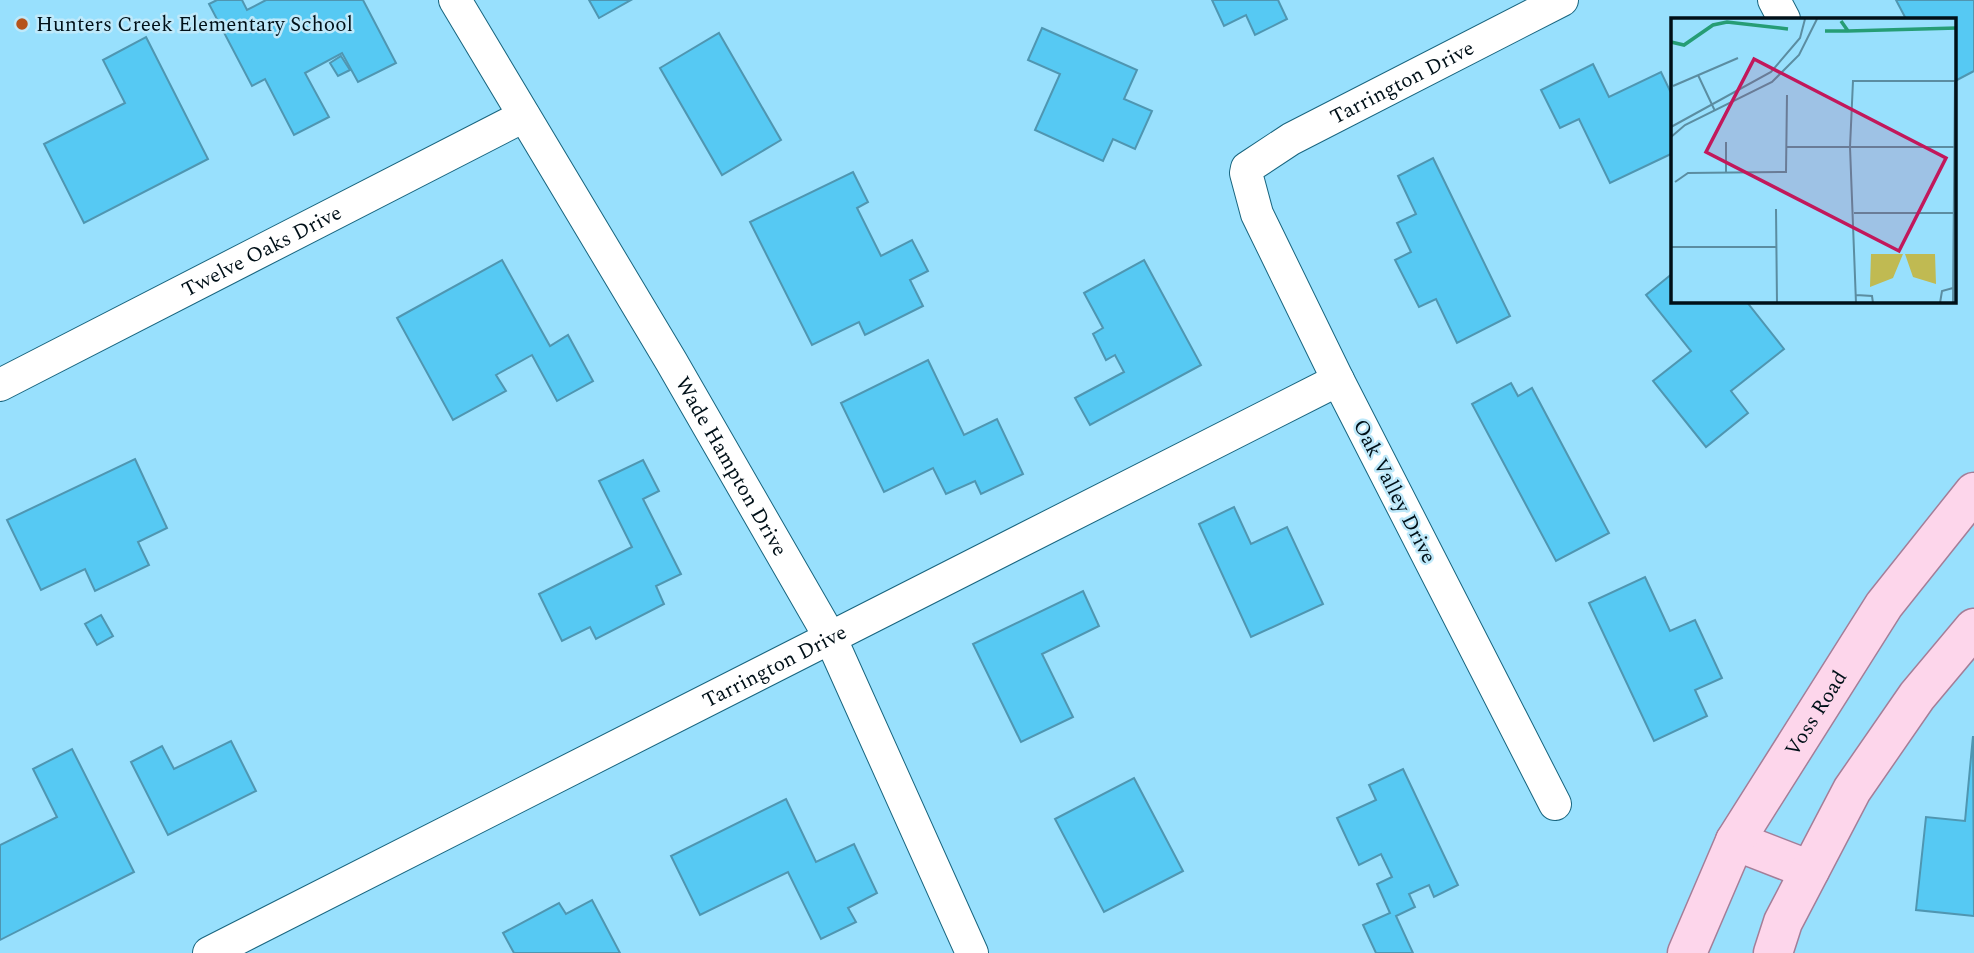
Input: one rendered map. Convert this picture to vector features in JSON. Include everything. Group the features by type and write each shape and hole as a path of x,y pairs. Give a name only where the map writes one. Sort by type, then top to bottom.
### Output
{"main road":[{"name":"Voss Road","path":"1687,953 1735,841 1884,605 1974,492"},
{"path":"1773,953 1783,922 1852,790 1917,696 1974,628"},
{"path":"1735,841 1810,870"}],"street":[{"name":"Wade Hampton Drive","path":"455,0 671,361 831,639 972,953"},
{"name":"Tarrington Drive","path":"1246,173 1247,168 1292,138 1562,0"},
{"path":"1774,0 1783,18"},
{"name":"Twelve Oaks Drive","path":"0,385 524,116"},
{"name":"Oak Valley Drive","path":"1246,173 1257,214 1338,380 1555,804"},
{"name":"Tarrington Drive","path":"209,953 1338,380"}],"building":[{"path":"217,0 242,0 247,10 266,0 363,0 396,63 358,82 342,53 305,73 329,117 294,135 265,79 252,86 209,4"},
{"path":"589,0 631,0 599,18"},
{"path":"1212,0 1278,0 1287,19 1255,35 1246,15 1224,26"},
{"path":"1896,0 1974,0 1974,71 1956,80 1956,18 1905,18"},
{"path":"1042,28 1137,70 1124,99 1152,111 1135,149 1113,139 1103,161 1035,130 1060,74 1028,60"},
{"path":"719,33 781,140 722,175 660,68"},
{"path":"146,37 208,159 84,223 44,144 125,103 103,60"},
{"path":"341,56 350,70 338,76 330,63"},
{"path":"1593,64 1609,97 1661,72 1671,93 1671,154 1610,183 1579,119 1560,128 1541,90"},
{"path":"1433,158 1510,316 1457,343 1436,299 1419,307 1395,260 1411,252 1397,223 1416,214 1398,176"},
{"path":"853,172 868,202 857,208 881,256 912,240 928,271 910,280 923,306 865,335 859,322 812,345 750,222"},
{"path":"502,260 550,346 568,335 593,381 557,401 532,355 496,375 506,391 453,420 397,318"},
{"path":"1144,260 1201,365 1090,425 1075,398 1124,372 1115,355 1106,360 1093,334 1103,328 1084,293"},
{"path":"1671,275 1671,303 1748,303 1784,349 1731,391 1748,413 1706,447 1653,381 1691,351 1646,295"},
{"path":"928,360 964,435 997,419 1023,474 981,494 975,481 946,494 933,468 884,492 841,403"},
{"path":"1511,383 1518,396 1532,388 1609,533 1556,561 1472,404"},
{"path":"135,459 167,528 138,542 149,565 95,591 85,569 41,590 7,520"},
{"path":"643,460 659,491 643,499 681,574 656,586 664,604 596,639 590,627 562,641 539,594 632,547 599,481"},
{"path":"1234,507 1251,544 1287,527 1323,604 1251,637 1199,524"},
{"path":"1645,577 1670,631 1695,620 1722,678 1695,690 1707,716 1654,741 1589,603"},
{"path":"1083,591 1099,626 1042,654 1073,717 1021,742 973,644"},
{"path":"101,615 113,636 97,645 85,624"},
{"path":"1973,736 1974,916 1916,910 1926,817 1965,821"},
{"path":"231,741 256,791 168,835 131,762 162,746 174,769"},
{"path":"72,749 134,872 0,940 0,845 57,817 33,769"},
{"path":"1403,769 1458,885 1434,897 1429,885 1409,894 1415,907 1396,916 1413,953 1376,953 1363,925 1390,913 1377,884 1392,877 1381,854 1359,865 1337,818 1376,800 1369,785"},
{"path":"1134,778 1183,871 1104,912 1055,819"},
{"path":"786,799 816,862 854,844 877,893 848,908 856,922 821,939 788,872 700,915 671,856"},
{"path":"592,900 620,953 514,953 503,933 559,903 566,914"}],"place":[{"name":"Hunters Creek Elementary School","path":"22,24"}]}
